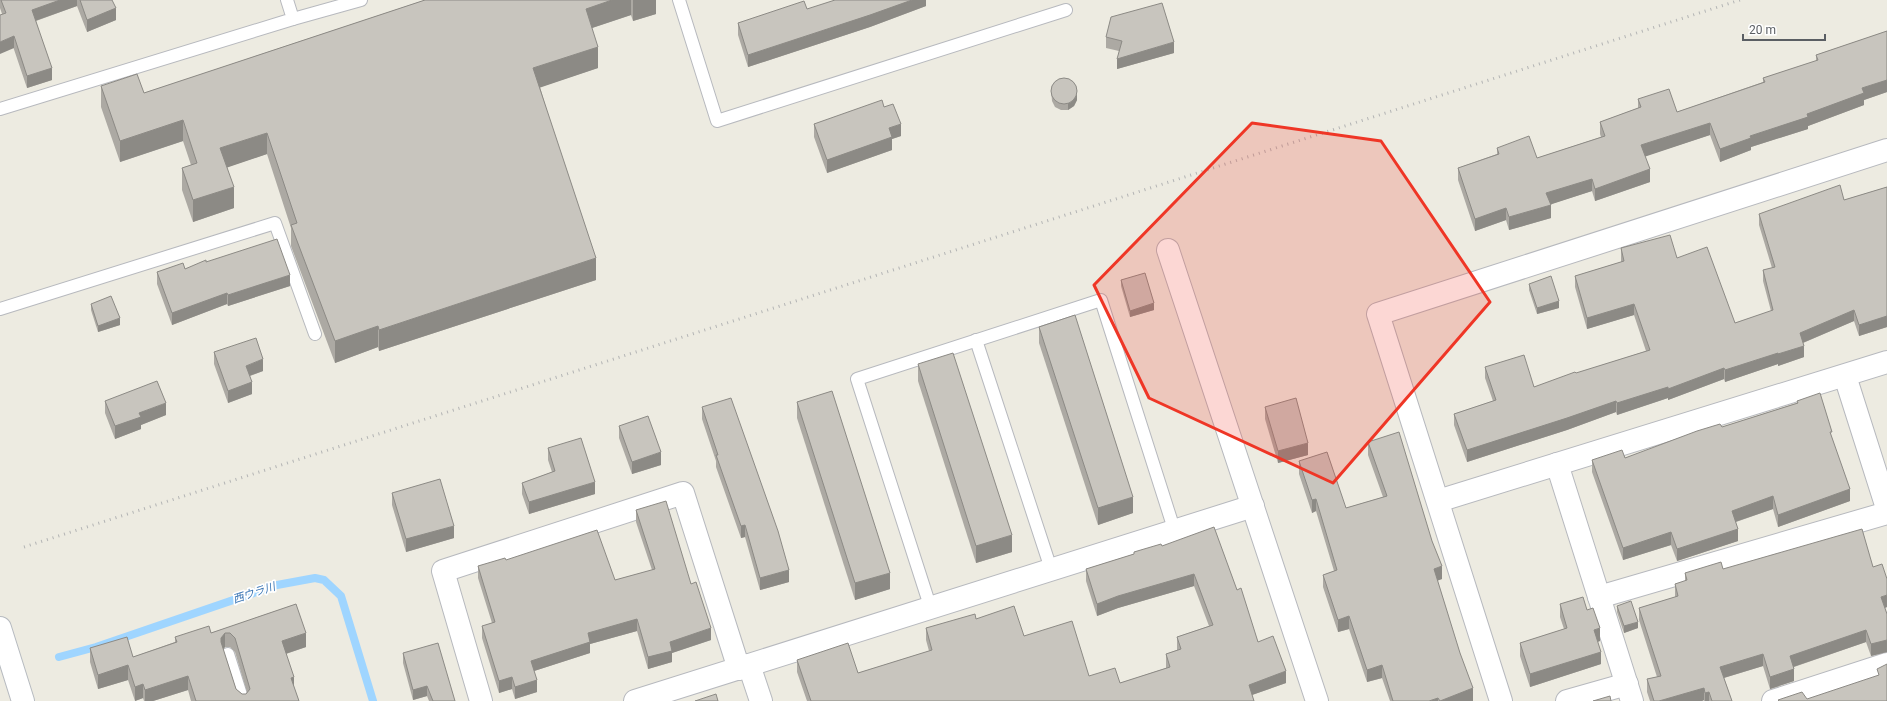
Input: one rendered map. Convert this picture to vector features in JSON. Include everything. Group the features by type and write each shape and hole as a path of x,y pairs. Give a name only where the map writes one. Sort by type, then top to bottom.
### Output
{"street":[{"path":"1501,701 1378,314 1887,150"},
{"path":"1168,250 1317,701"},
{"path":"1438,501 1887,362"},
{"path":"1845,376 1887,508"},
{"path":"1558,464 1630,693 1566,701"},
{"path":"481,701 443,571 683,493 744,667 761,701"},
{"path":"635,701 931,609 1174,529 1253,506"},
{"path":"1599,597 1887,513"},
{"path":"0,628 23,701"},
{"path":"1773,701 1887,664"}],"lane":[{"path":"288,0 293,19"},
{"path":"0,109 293,19 361,0"},
{"path":"679,0 717,121 1066,10"},
{"path":"0,309 275,223 315,334"},
{"path":"931,609 857,379 1101,300 1174,529"},
{"path":"976,340 1051,569"},
{"path":"228,654 243,701"}],"highlighted area":[{"path":"1252,123 1381,141 1490,302 1333,483 1149,398 1094,285"}],"building":[{"path":"1,0 60,0 32,10 52,68 27,76 14,36 0,42 0,15 6,13"},
{"path":"80,0 112,0 116,8 87,20"},
{"path":"425,0 612,0 586,9 598,47 533,68 596,258 379,330 378,326 335,341 291,225 297,223 267,133 220,148 234,187 193,200 182,168 197,163 183,120 120,141 101,86 137,74 144,93"},
{"path":"835,0 912,0 748,55 738,23 804,1 807,9"},
{"path":"1162,3 1174,42 1117,59 1122,41 1106,37 1111,17"},
{"path":"1887,31 1887,80 1862,88 1864,93 1807,114 1808,117 1750,136 1751,138 1720,149 1710,123 1641,145 1650,169 1595,189 1592,179 1546,193 1551,205 1509,217 1506,208 1475,219 1458,168 1499,154 1497,148 1529,136 1537,158 1605,136 1600,122 1641,107 1638,99 1669,89 1677,112 1765,82 1763,78 1818,60 1816,55"},
{"path":"1064,78 1073,82 1077,91 1073,100 1064,104 1055,100 1051,91 1055,82"},
{"path":"882,100 884,107 893,104 901,124 889,128 892,137 827,160 814,124"},
{"path":"1840,185 1844,200 1887,187 1887,316 1859,325 1854,310 1800,333 1804,346 1725,370 1724,368 1668,389 1668,387 1617,403 1616,401 1467,450 1454,414 1496,400 1485,367 1524,355 1534,387 1575,372 1576,373 1650,350 1634,304 1587,318 1575,276 1624,261 1621,248 1670,235 1677,258 1707,247 1735,323 1773,310 1763,270 1775,267 1759,214"},
{"path":"277,239 290,275 228,295 227,293 172,313 157,272 183,263 185,269 206,260 206,262"},
{"path":"1145,273 1154,303 1130,311 1121,280"},
{"path":"1551,276 1559,301 1537,308 1529,284"},
{"path":"111,296 120,318 98,326 91,304"},
{"path":"1075,315 1133,497 1098,508 1039,327"},
{"path":"256,338 263,359 246,366 252,382 228,391 214,352"},
{"path":"953,353 1012,535 976,546 918,364"},
{"path":"157,381 166,403 139,413 141,417 115,426 105,401"},
{"path":"832,391 890,573 855,583 797,402"},
{"path":"1820,393 1832,432 1830,432 1850,489 1778,515 1773,496 1732,511 1738,529 1677,549 1671,532 1623,548 1592,460 1622,450 1625,458 1697,431 1720,424 1722,427 1798,403 1797,401"},
{"path":"731,398 778,531 789,570 760,578 745,525 741,526 716,455 718,455 702,407"},
{"path":"1296,398 1308,443 1278,451 1265,407"},
{"path":"648,416 661,452 632,462 619,426"},
{"path":"1399,432 1432,541 1442,566 1434,569 1460,653 1473,688 1440,701 1438,698 1429,701 1393,701 1382,665 1367,670 1349,616 1338,620 1323,575 1337,570 1316,499 1312,500 1299,461 1327,452 1346,508 1387,496 1368,442"},
{"path":"581,438 595,482 529,502 522,483 555,471 548,448"},
{"path":"440,479 454,526 406,539 392,493"},
{"path":"666,501 691,584 696,582 711,628 670,642 672,651 648,657 637,619 588,633 590,642 531,661 537,680 515,687 512,677 499,681 482,626 495,622 478,566 505,558 506,560 597,530 615,580 655,569 636,510"},
{"path":"1214,527 1237,590 1241,588 1258,642 1273,636 1286,671 1249,685 1254,701 811,701 797,660 848,643 858,673 932,650 926,628 975,614 976,619 1014,606 1024,636 1072,621 1089,676 1115,668 1120,683 1170,667 1166,654 1181,649 1177,637 1213,625 1194,574 1118,596 1097,604 1086,569 1134,554 1134,552 1161,544 1162,546"},
{"path":"1862,529 1873,567 1882,564 1887,579 1887,595 1881,597 1887,614 1887,640 1871,644 1866,630 1790,656 1794,669 1770,677 1763,654 1720,667 1732,701 1712,701 1709,692 1705,693 1704,688 1659,701 1654,701 1647,679 1661,676 1639,608 1678,596 1675,584 1687,580 1685,573 1721,562 1723,569"},
{"path":"1583,597 1587,610 1593,608 1600,628 1594,630 1601,652 1530,674 1520,643 1567,628 1560,604"},
{"path":"1631,601 1638,622 1624,626 1617,606"},
{"path":"296,604 306,633 282,641 294,677 291,678 299,701 196,701 188,676 145,690 143,684 135,687 128,665 98,675 90,648 127,637 133,657 177,642 175,637 209,626 211,633","holes":["225,633 230,633 235,638 250,689 246,694 242,694 236,689 221,642 221,638"]},
{"path":"438,643 455,701 433,701 427,686 413,690 403,653"},
{"path":"1887,664 1887,701 1778,700 1802,692 1807,699 1879,675 1877,669"},
{"path":"716,694 718,701 695,701"},
{"path":"1610,696 1611,701 1593,701"}],"waterway":[{"name":"西ウラ川","path":"59,657 96,647 277,585 315,578 324,580 341,596 373,701"}],"railway":[{"path":"24,547 1740,0"}]}
